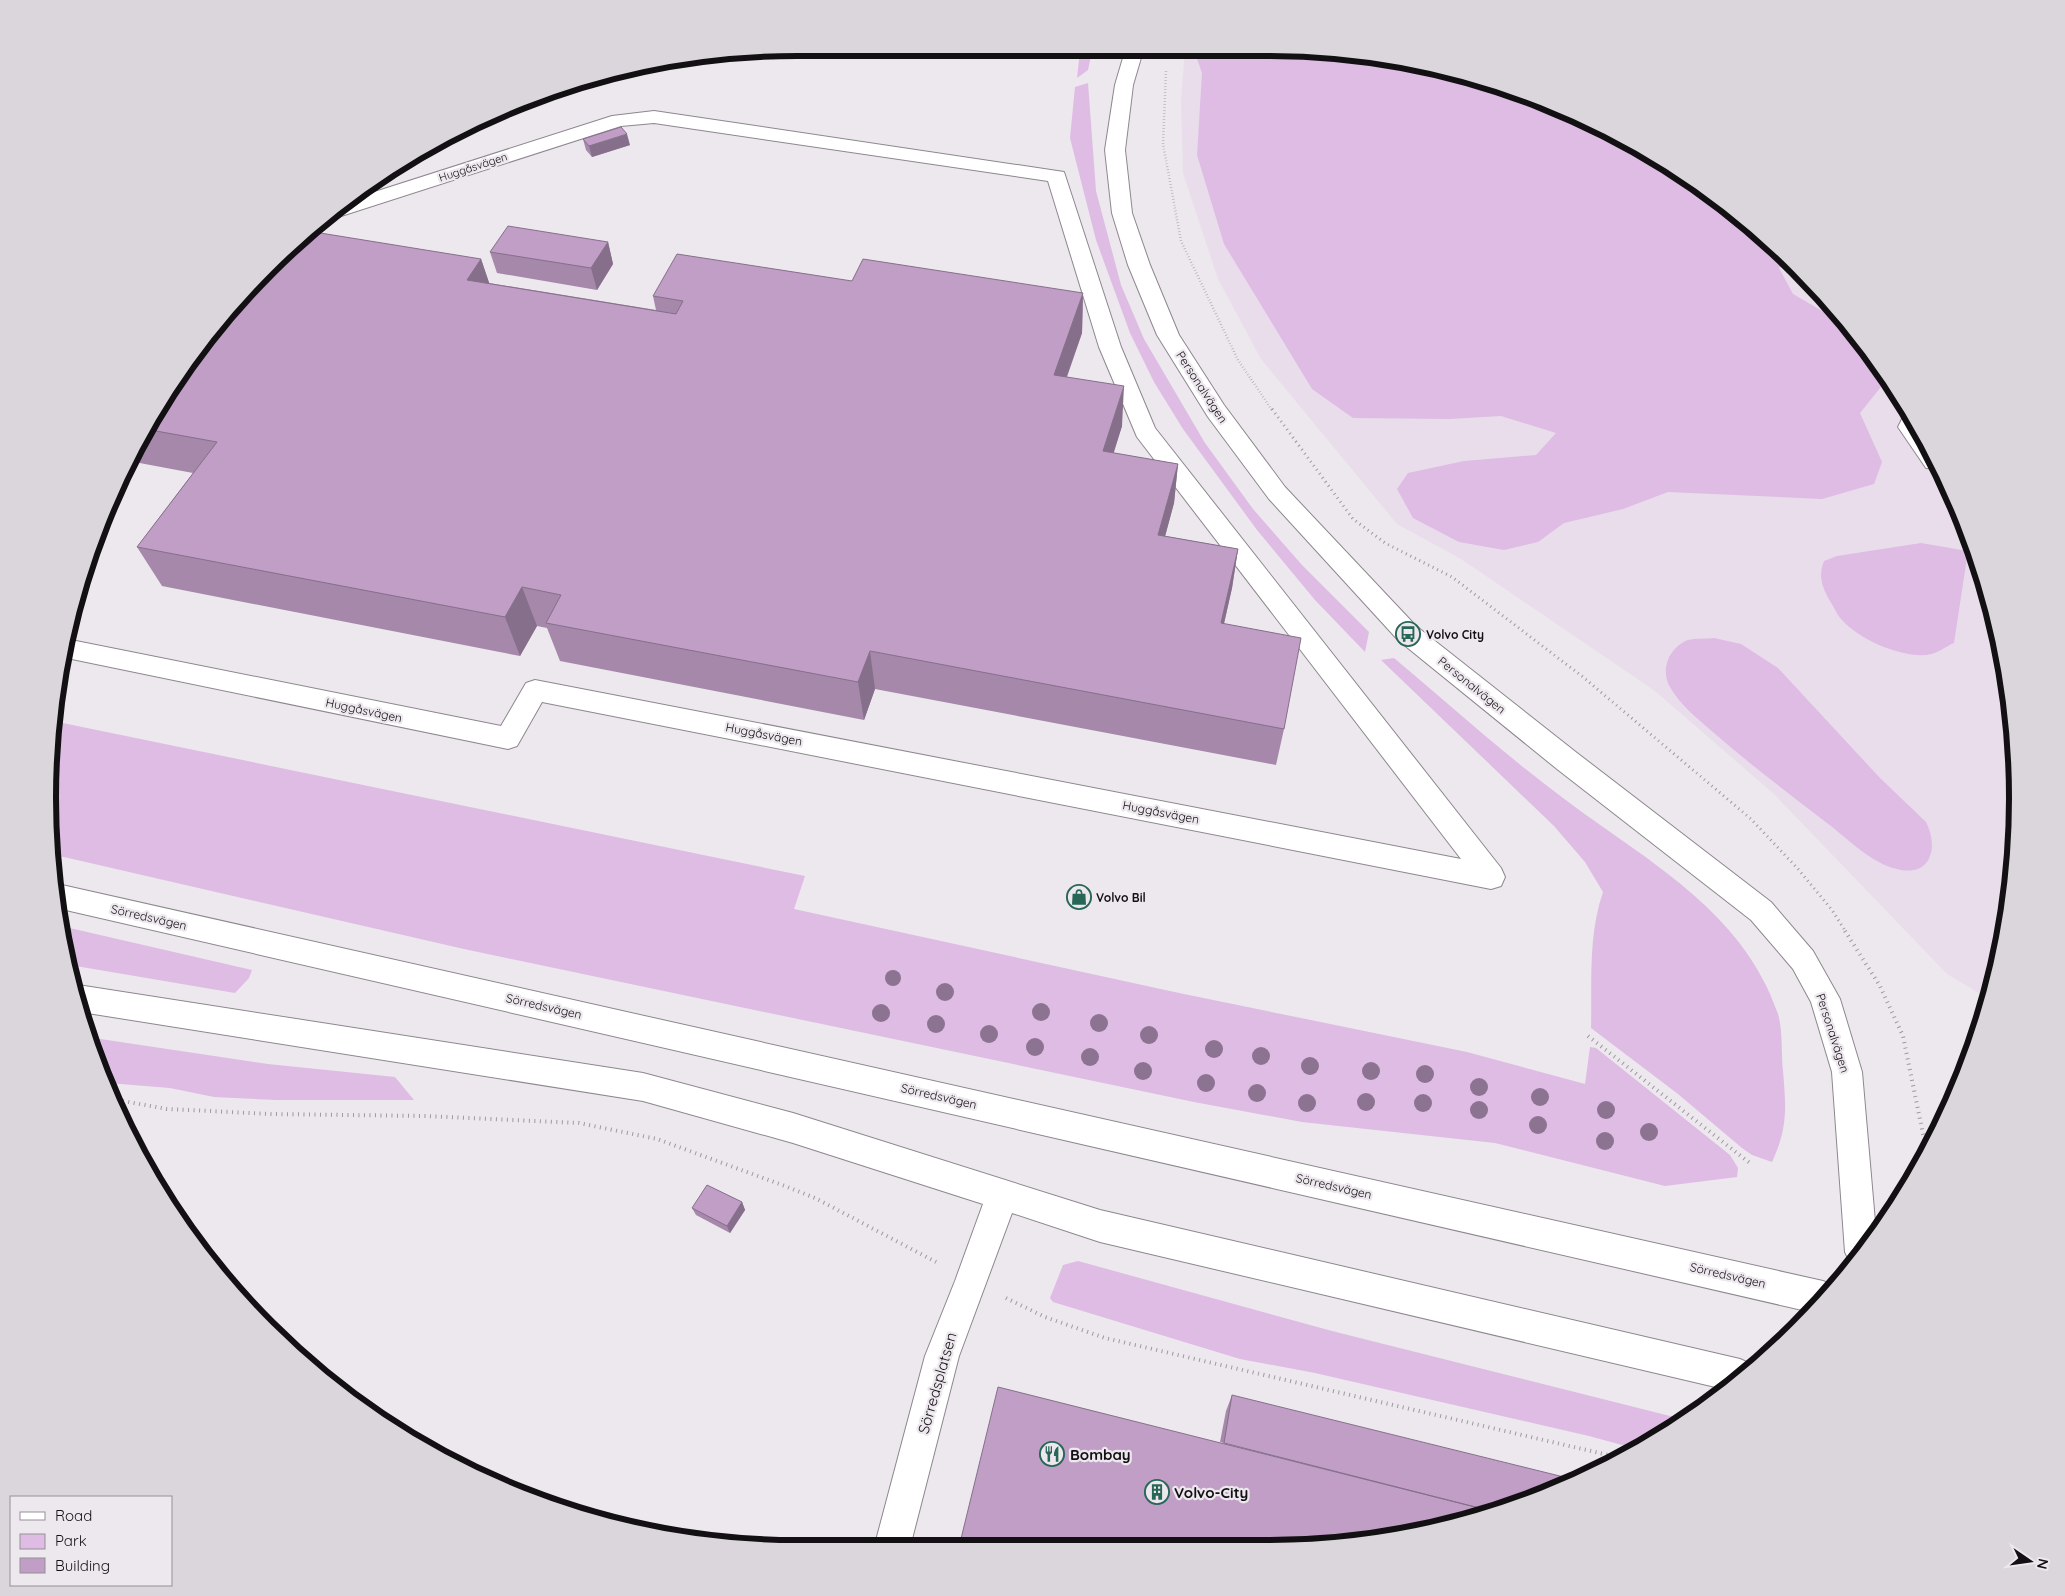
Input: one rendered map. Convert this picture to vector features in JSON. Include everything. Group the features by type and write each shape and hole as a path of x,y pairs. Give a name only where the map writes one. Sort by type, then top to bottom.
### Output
{"street":[{"name":"Personalvägen","path":"1132,56 1124,85 1115,150 1122,213 1139,265 1168,335 1216,411 1277,493 1407,633 1567,761 1724,881 1761,912 1803,960 1825,998 1847,1072 1860,1243"},
{"name":"Huggåsvägen","path":"72,650 508,738 535,690 1491,877 1145,431 1110,347 1057,176 654,118 619,120 351,207"},
{"name":"Sörredsvägen","path":"63,897 1816,1296"},
{"path":"85,999 643,1087 793,1128 1100,1226 1733,1374"},
{"name":"Sörredsplatsen","path":"894,1540 942,1356 972,1281 1002,1195"}],"path":[{"path":"1169,56 1165,74 1163,144 1181,241 1238,360 1264,398 1353,519 1386,543 1452,577 1583,677 1751,819 1798,869 1832,910 1880,986 1903,1036 1924,1140"},
{"path":"1588,1036 1752,1164"},
{"path":"121,1101 167,1108 270,1114 426,1116 579,1123 657,1139 815,1198 972,1281 1045,1317 1105,1338 1609,1455"}],"shaded area":[{"path":"1185,56 1267,56 1316,58 1364,63 1412,71 1459,82 1505,96 1551,113 1595,133 1679,181 1756,240 1825,309 1884,386 1932,470 1952,514 1969,560 1983,606 1994,653 2007,749 2009,798 2007,847 2002,895 1994,943 1982,995 1947,974 1774,794 1655,691 1461,559 1397,524 1261,359 1218,279 1183,173 1181,101"}],"green space":[{"path":"1079,56 1091,56 1088,70 1077,78"},
{"path":"1196,56 1316,58 1412,71 1459,82 1551,113 1595,133 1679,181 1756,240 1782,265 1779,268 1793,294 1824,312 1851,341 1883,384 1860,413 1882,462 1874,484 1822,499 1668,492 1623,509 1564,523 1538,542 1504,550 1459,542 1413,518 1397,489 1408,473 1464,461 1536,455 1556,433 1501,416 1449,419 1353,418 1312,389 1224,244 1197,155 1202,73"},
{"path":"1088,83 1096,191 1121,285 1144,339 1205,443 1253,509 1302,565 1369,632 1365,652 1315,600 1257,530 1183,429 1154,382 1130,333 1096,240 1070,138 1075,87"},
{"path":"1921,543 1966,551 1967,555 1954,643 1937,652 1916,655 1881,646 1859,634 1840,618 1823,586 1821,572 1824,561 1837,556"},
{"path":"1714,638 1741,644 1778,668 1880,778 1926,822 1932,841 1932,850 1925,865 1909,871 1878,862 1784,790 1684,706 1674,694 1667,680 1666,667 1671,653 1681,643 1688,640"},
{"path":"1394,658 1541,782 1658,866 1688,890 1716,916 1741,945 1762,977 1778,1014 1781,1028 1785,1117 1781,1138 1772,1162 1752,1155 1742,1148 1678,1094 1591,1028 1593,942 1598,908 1603,892 1585,862 1554,826 1381,660"},
{"path":"61,723 805,876 794,909 1179,993 1467,1052 1585,1084 1590,1047 1596,1048 1730,1155 1738,1168 1737,1177 1665,1186 1495,1143 1302,1122 1194,1102 464,949 59,856 56,798"},
{"path":"68,928 252,970 249,978 235,993 76,966"},
{"path":"97,1038 268,1064 395,1077 414,1100 276,1100 214,1097 170,1088 114,1084"},
{"path":"1078,1261 1332,1331 1675,1417 1626,1446 1315,1373 1240,1359 1053,1302 1050,1298 1063,1265"}],"building":[{"path":"621,127 627,134 589,146 583,139"},
{"path":"508,226 608,242 591,268 490,252"},
{"path":"318,233 481,259 467,280 676,314 683,301 653,296 677,254 852,281 863,259 1083,293 1054,375 1124,386 1103,451 1178,464 1158,535 1238,549 1221,623 1301,638 1284,729 870,651 858,682 546,623 561,595 522,587 505,617 137,547 217,442 154,431 181,386 240,309"},
{"path":"707,1185 742,1202 727,1226 692,1208"},
{"name":"Volvo-City","path":"998,1387 1479,1508 1412,1525 1316,1538 1267,1540 961,1540"},
{"path":"1232,1395 1564,1477 1479,1508 1224,1443"}],"place":[{"name":"Volvo City","path":"1408,634"},
{"name":"Volvo Bil","path":"1079,897"},
{"name":"Bombay","path":"1052,1454"},
{"name":"Volvo-City","path":"1157,1492"}]}
